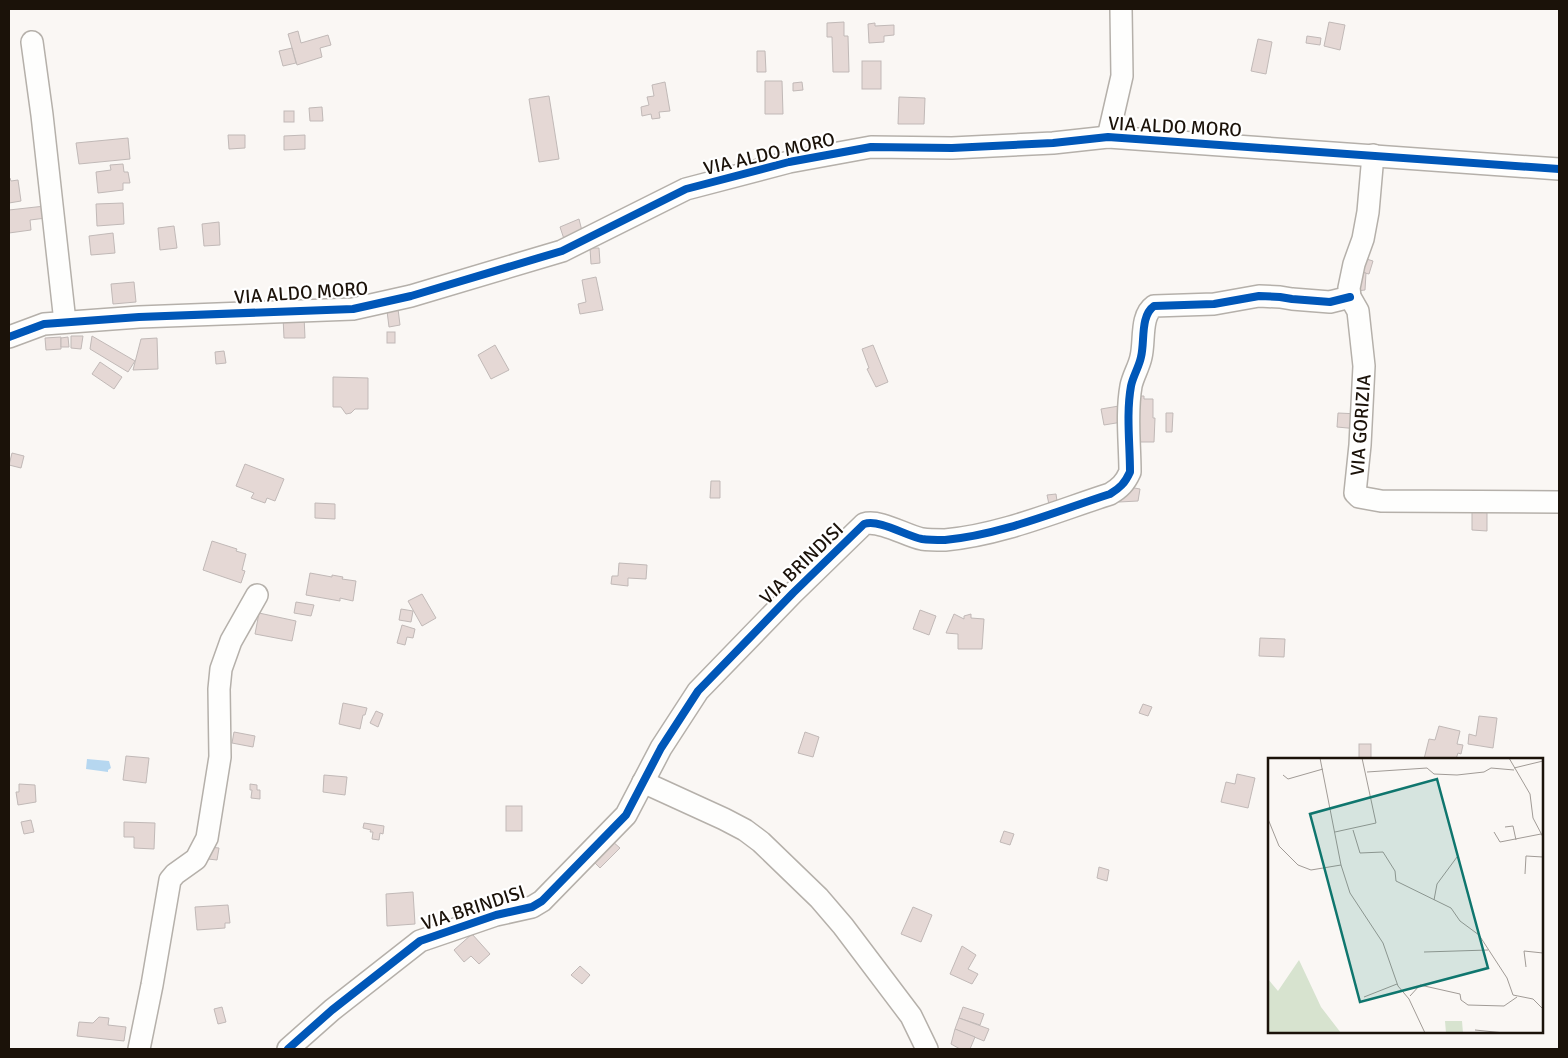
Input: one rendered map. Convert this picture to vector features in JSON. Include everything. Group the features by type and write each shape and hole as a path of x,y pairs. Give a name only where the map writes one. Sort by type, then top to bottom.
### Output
{"street":[{"path":"1108,136 1122,76 1120,9"},
{"path":"32,42 65,322"},
{"name":"VIA ALDO MORO","path":"9,337 44,324 149,316 353,308 411,296 562,251 686,189 789,162 871,146 952,148 1053,143 1108,136 1559,169"},
{"name":"VIA GORIZIA","path":"1374,155 1368,212 1349,288 1350,297 1358,311 1364,366 1360,445 1355,493 1359,497 1381,501 1559,502"},
{"name":"VIA BRINDISI","path":"288,1049 332,1010 420,941 496,914 532,907 542,901 626,815 661,748 698,691 793,593 864,524 870,522 878,524 922,539 944,540 996,531 1110,494 1120,488 1130,472 1129,402 1131,384 1142,356 1147,316 1150,309 1154,306 1214,304 1259,296 1280,296 1292,299 1330,302 1350,297"},
{"path":"139,1049 170,880 175,874 196,859 207,838 220,757 219,689 221,669 231,641 257,595"},
{"path":"643,782 731,822 745,830 767,848 819,898 843,926 911,1016 927,1049"}],"water":[{"path":"87,759 109,761 111,768 108,772 86,769"}],"building":[{"path":"844,22 844,36 848,36 849,72 833,72 832,37 827,37 827,23"},
{"path":"1329,22 1345,25 1340,50 1324,46"},
{"path":"875,23 875,26 894,25 894,35 884,36 884,42 869,43 868,24"},
{"path":"298,31 301,43 328,35 331,45 320,48 322,57 297,65 288,34"},
{"path":"1307,36 1321,38 1320,45 1306,43"},
{"path":"1258,39 1272,42 1266,74 1251,71"},
{"path":"292,48 296,63 283,66 279,51"},
{"path":"757,51 765,51 766,72 757,72"},
{"path":"862,61 881,61 881,89 862,89"},
{"path":"765,81 782,81 783,114 765,114"},
{"path":"665,82 670,111 659,112 660,118 652,119 651,114 642,116 641,107 649,105 647,97 654,96 652,85"},
{"path":"802,82 803,90 793,91 793,83"},
{"path":"549,96 559,159 539,162 529,99"},
{"path":"899,97 925,98 924,124 898,124"},
{"path":"322,107 323,121 310,121 309,108"},
{"path":"284,111 294,111 294,122 284,122"},
{"path":"228,135 245,135 245,148 229,149"},
{"path":"305,135 305,149 284,150 284,136"},
{"path":"128,138 130,159 79,164 76,143"},
{"path":"123,164 124,172 128,172 130,183 123,183 123,190 98,193 96,172 111,170 110,165"},
{"path":"9,178 11,181 18,180 21,201 9,203"},
{"path":"123,203 124,224 97,226 96,204"},
{"path":"45,206 46,218 30,220 31,230 9,233 9,210"},
{"path":"579,219 582,231 564,239 560,227"},
{"path":"219,222 220,245 204,246 202,224"},
{"path":"174,226 177,248 160,250 158,228"},
{"path":"113,233 115,253 91,255 89,236"},
{"path":"590,248 599,248 600,263 591,264"},
{"path":"1360,257 1373,261 1369,274 1356,271"},
{"path":"1356,271 1366,273 1365,290 1356,291"},
{"path":"596,277 603,310 580,314 578,304 586,302 582,280"},
{"path":"134,282 136,302 113,304 111,284"},
{"path":"398,309 400,325 389,327 387,311"},
{"path":"304,316 305,338 284,338 283,317"},
{"path":"387,332 395,332 395,343 387,343"},
{"path":"71,336 83,336 81,349 71,348"},
{"path":"92,336 135,361 128,372 90,349"},
{"path":"61,337 61,349 46,350 45,338"},
{"path":"68,337 69,347 61,347 61,338"},
{"path":"157,338 158,369 133,370 141,339"},
{"path":"495,345 509,370 491,379 478,355"},
{"path":"873,345 888,382 876,387 867,369 869,368 862,349"},
{"path":"224,351 226,363 216,364 215,352"},
{"path":"100,362 122,377 114,389 92,374"},
{"path":"333,377 368,378 368,409 355,409 351,413 346,414 341,407 333,407"},
{"path":"1137,396 1144,396 1144,399 1153,399 1153,418 1155,418 1154,442 1136,442"},
{"path":"1125,405 1128,421 1104,425 1101,409"},
{"path":"1166,413 1173,413 1172,432 1166,432"},
{"path":"1338,413 1359,414 1358,429 1337,427"},
{"path":"12,453 24,456 21,468 9,465"},
{"path":"245,464 284,479 275,501 267,498 265,503 251,498 254,493 236,486"},
{"path":"711,481 720,481 720,498 710,498"},
{"path":"1129,487 1140,489 1138,501 1119,502 1115,499"},
{"path":"1056,494 1058,508 1050,509 1047,495"},
{"path":"315,503 335,504 335,519 315,518"},
{"path":"1472,507 1487,507 1487,531 1472,530"},
{"path":"212,541 246,554 242,570 245,571 241,583 203,570"},
{"path":"619,563 647,565 646,579 628,578 628,586 611,584 612,576 618,576"},
{"path":"310,573 332,577 332,575 356,581 353,601 340,598 340,601 306,595"},
{"path":"422,594 436,618 422,626 408,601"},
{"path":"296,602 314,605 311,616 294,613"},
{"path":"401,609 413,611 411,622 399,620"},
{"path":"920,610 936,616 929,635 913,629"},
{"path":"259,613 296,621 292,641 255,634"},
{"path":"954,614 964,619 964,616 971,614 971,618 984,619 982,649 958,649 958,634 946,633"},
{"path":"402,625 415,629 413,638 407,637 405,645 397,643"},
{"path":"1260,638 1285,639 1284,657 1259,656"},
{"path":"343,703 367,708 365,715 363,715 360,729 339,724"},
{"path":"1143,704 1152,707 1148,716 1139,713"},
{"path":"376,711 383,714 378,727 370,723"},
{"path":"1479,716 1497,718 1493,748 1468,744 1469,734 1476,736"},
{"path":"1439,726 1460,731 1457,744 1463,745 1461,754 1458,753 1456,758 1424,758 1429,739 1435,740"},
{"path":"234,732 255,736 253,747 232,743"},
{"path":"805,732 819,737 813,757 798,753"},
{"path":"1359,744 1371,744 1371,758 1359,758"},
{"path":"126,756 149,758 146,783 123,780"},
{"path":"1237,774 1255,778 1248,808 1221,802 1226,782 1235,784"},
{"path":"324,775 347,777 345,795 323,792"},
{"path":"19,784 35,785 36,802 18,805 16,792 19,792"},
{"path":"250,784 257,785 257,790 260,790 260,799 251,798 252,790 250,790"},
{"path":"506,806 522,806 522,831 506,831"},
{"path":"31,820 34,832 24,834 21,822"},
{"path":"124,822 155,823 154,849 134,848 134,837 124,837"},
{"path":"364,823 384,826 383,834 380,833 379,840 372,839 373,832 363,828"},
{"path":"1004,831 1014,834 1010,845 1000,842"},
{"path":"612,841 620,848 600,868 590,858"},
{"path":"209,847 219,848 217,860 208,859"},
{"path":"1099,867 1109,870 1107,881 1097,878"},
{"path":"413,892 415,924 387,926 386,894"},
{"path":"228,905 230,923 225,923 225,928 197,930 195,907"},
{"path":"913,907 932,915 921,942 901,934"},
{"path":"472,934 490,954 479,964 471,956 464,962 454,950"},
{"path":"962,946 976,955 968,969 978,974 972,984 950,974"},
{"path":"580,966 590,975 582,984 571,975"},
{"path":"222,1007 226,1022 218,1024 214,1009"},
{"path":"963,1007 984,1014 980,1025 959,1018"},
{"path":"99,1017 109,1018 108,1025 126,1027 124,1041 77,1036 79,1022 93,1023"},
{"path":"959,1018 989,1029 984,1041 955,1029"},
{"path":"955,1029 975,1037 970,1049 960,1049 951,1044"}],"cycle path":[{"path":"9,337 44,324 139,317 353,309 411,296 562,251 686,189 789,162 871,147 952,148 1053,143 1108,137 1559,169"},
{"path":"288,1049 332,1010 420,941 496,915 532,907 542,901 626,815 661,748 698,691 793,593 864,524 878,524 922,539 945,540 966,537 1029,522 1110,494 1119,487 1130,472 1128,418 1131,386 1141,357 1145,322 1150,310 1154,306 1214,304 1259,296 1330,302 1350,297"}]}
